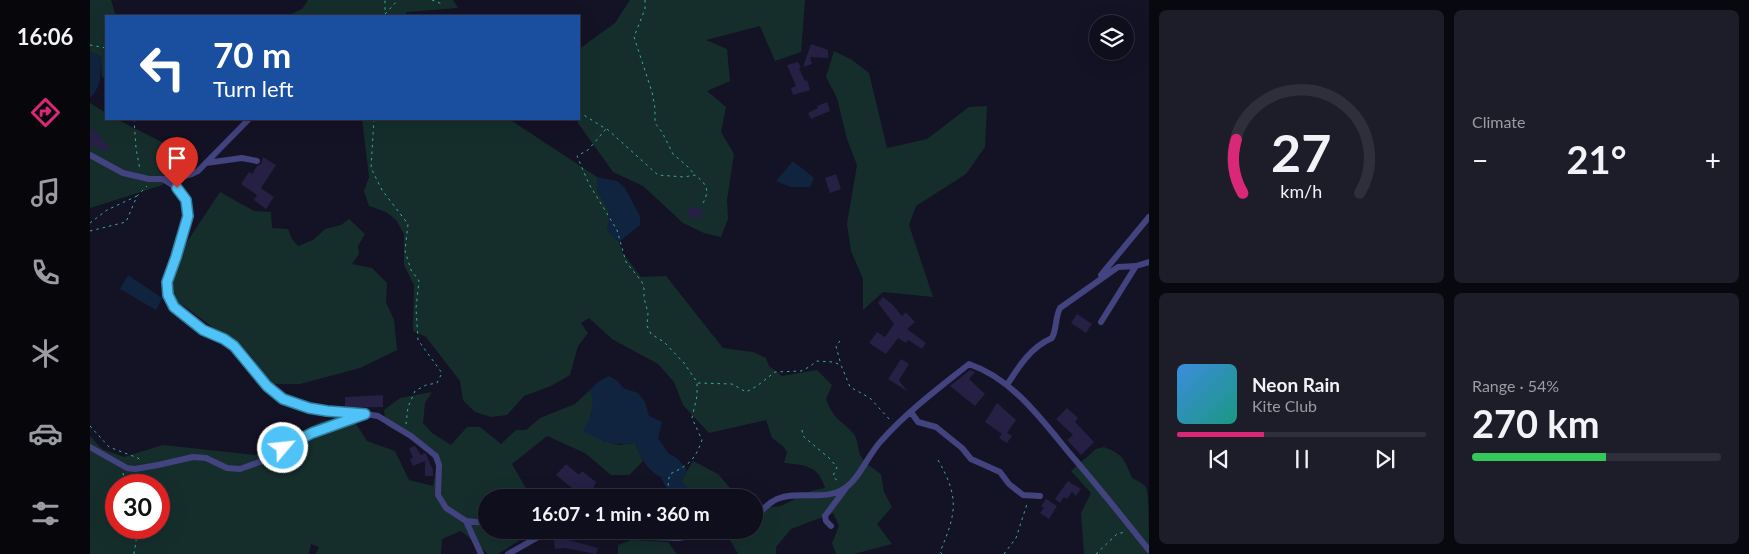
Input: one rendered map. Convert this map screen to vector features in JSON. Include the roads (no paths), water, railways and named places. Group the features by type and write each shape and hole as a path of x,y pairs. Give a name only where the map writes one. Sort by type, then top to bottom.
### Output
{"street":[{"path":"90,155 123,172 152,179 191,175 206,163 248,120"},
{"path":"206,163 242,158 257,161"},
{"path":"164,178 177,188 186,200 188,208 186,225 167,282 168,295 174,307 203,330 224,339 234,346 267,386 283,399 309,408 378,416 404,432 436,456 439,466 438,491 440,500 446,508 466,521 478,522"},
{"path":"1084,292 1112,264 1149,217"},
{"path":"1007,385 1035,347 1052,338 1060,308 1118,267 1136,266 1149,262"},
{"path":"1101,322 1136,266"},
{"path":"831,526 826,521 825,516 881,440 954,374 969,364 994,376 1007,385 1052,432 1149,550"},
{"path":"911,412 918,422 936,427 962,448 971,459 1000,472 1009,484 1023,495 1040,496"},
{"path":"90,447 127,468 135,469 201,457 227,468 240,469 265,460 312,433 365,414"},
{"path":"763,510 779,498 833,494 844,489"},
{"path":"466,521 481,554"},
{"path":"508,554 532,539"}],"water":[{"path":"90,52 101,57 101,74 97,89 90,98"},
{"path":"793,161 814,178 810,187 791,187 776,181"},
{"path":"597,177 617,181 625,188 640,216 640,225 619,242 607,230 609,221 608,209 597,190"},
{"path":"128,275 162,298 156,310 120,289"},
{"path":"609,376 618,381 623,388 638,393 645,402 649,416 662,422 658,438 668,453 678,459 687,470 681,481 688,489 666,489 661,477 651,471 645,463 635,443 619,444 608,442 583,431 593,406 590,390 598,382"}]}
